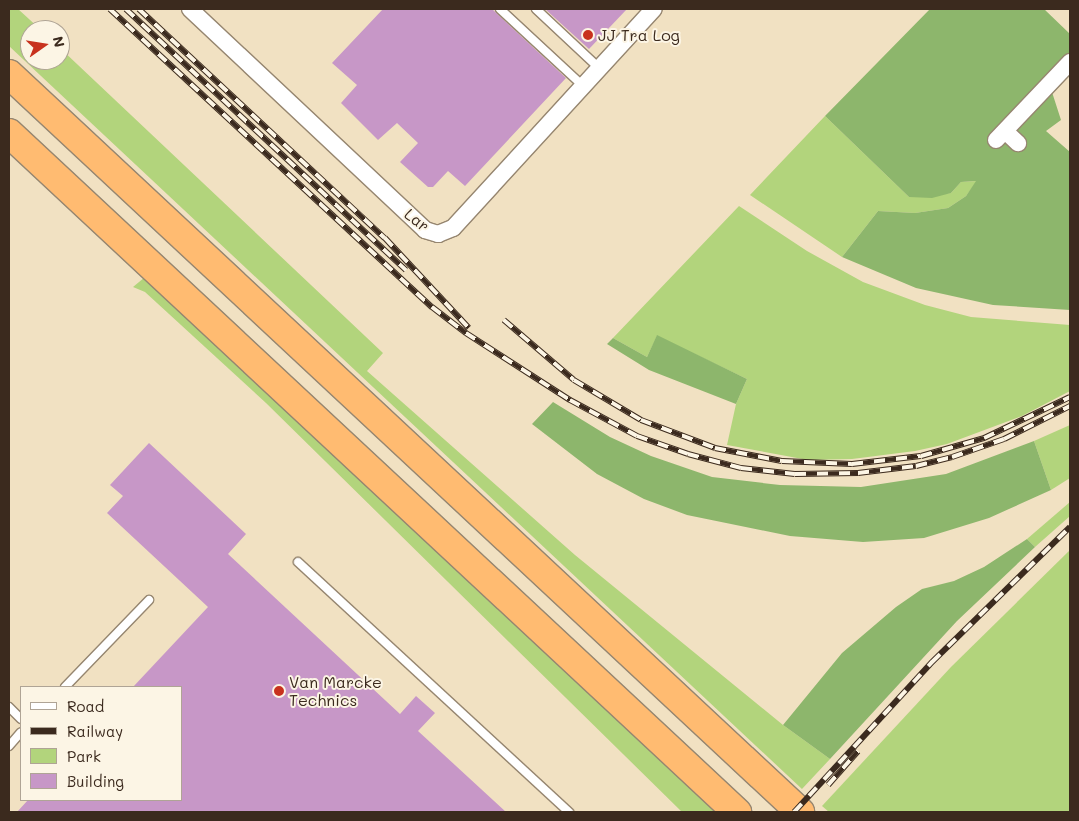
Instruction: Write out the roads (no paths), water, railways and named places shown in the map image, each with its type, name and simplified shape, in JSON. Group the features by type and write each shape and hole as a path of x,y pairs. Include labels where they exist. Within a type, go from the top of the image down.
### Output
{"highway":[{"path":"9,74 800,812"},
{"path":"9,133 737,812"}],"street":[{"name":"Lar","path":"190,9 425,230 438,234 453,228 654,9"},
{"path":"1018,143 1001,136 1070,62"}],"lane":[{"path":"500,9 582,86"},
{"path":"536,9 599,68"},
{"path":"298,562 569,812"},
{"path":"66,686 149,600"},
{"path":"9,707 20,718"},
{"path":"9,746 20,733"}],"railway":[{"path":"110,9 432,307 466,333 570,400 637,436 688,454 741,468 795,474 858,473 916,466 952,457 1004,439 1070,406"},
{"path":"126,9 406,270"},
{"path":"139,9 385,238 469,328"},
{"path":"504,320 574,380 641,420 715,448 782,461 852,464 921,456 984,438 1070,397"},
{"path":"794,812 932,662 1070,527"},
{"path":"828,785 858,751"}],"place":[{"name":"JJ Tra Log","path":"588,35"},
{"name":"Van Marcke Technics","path":"279,691"}]}
